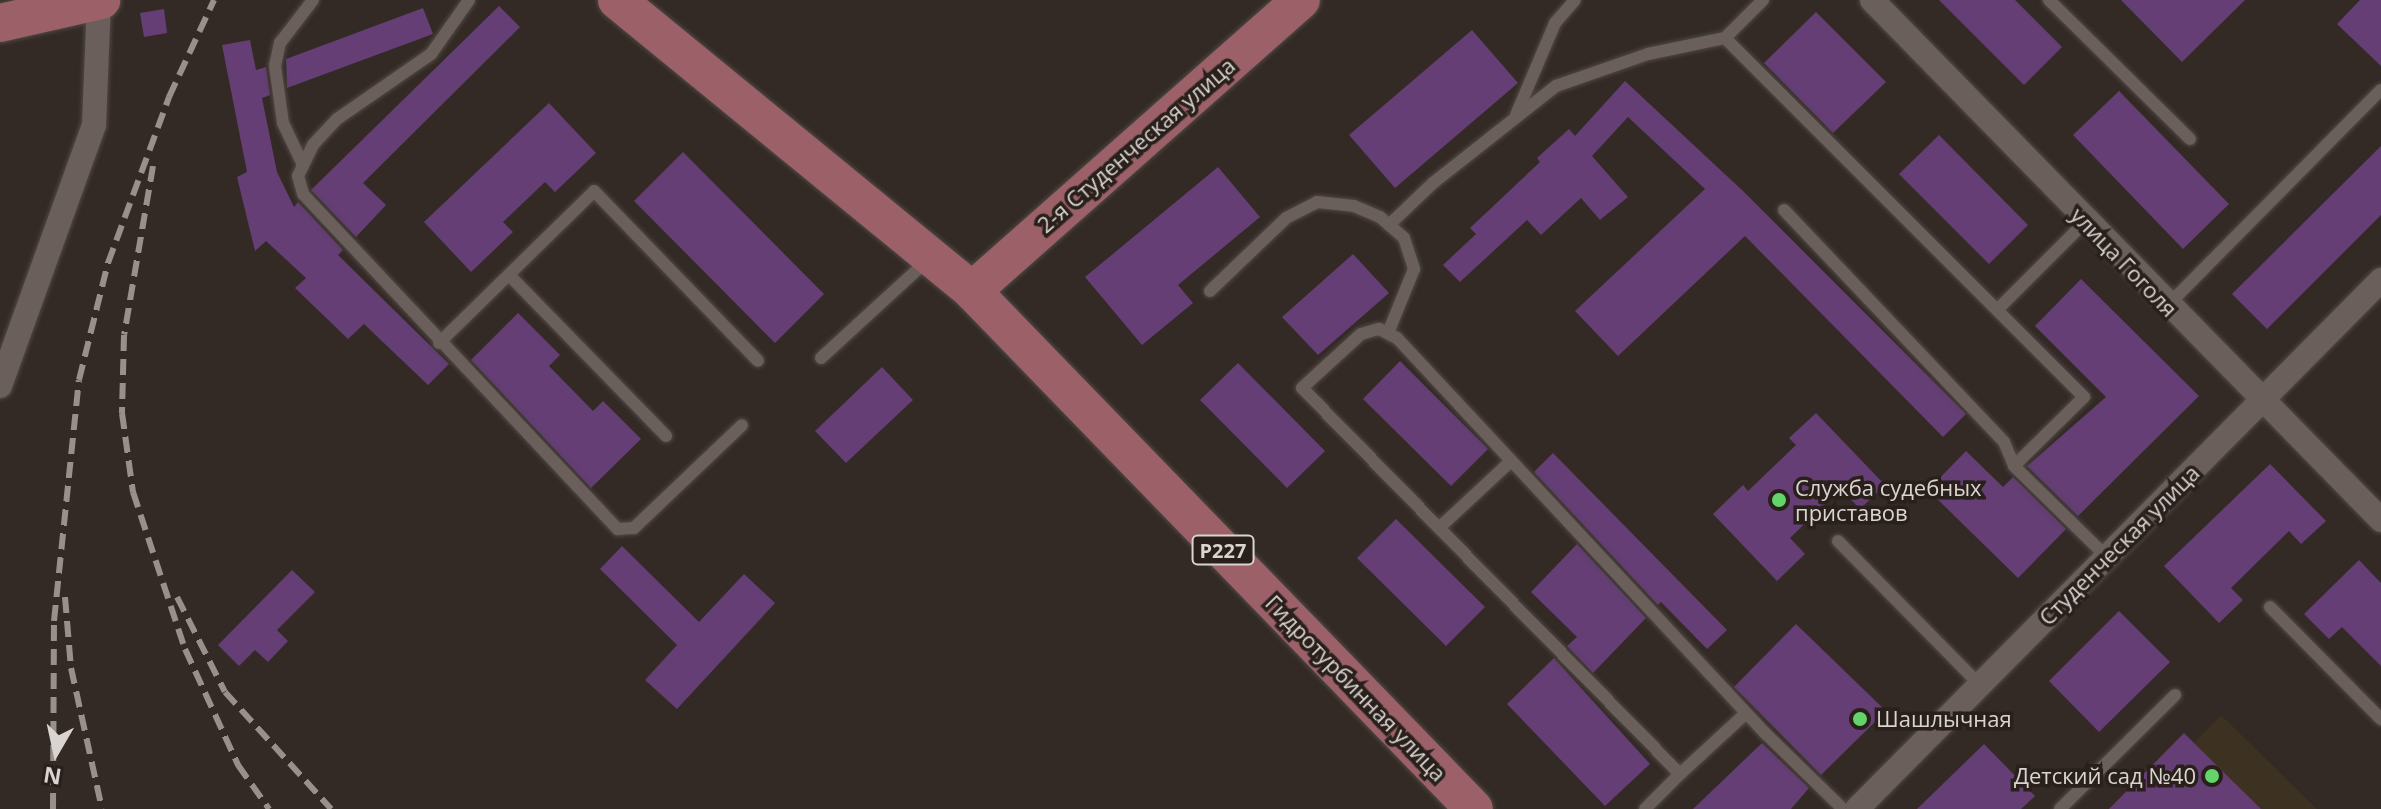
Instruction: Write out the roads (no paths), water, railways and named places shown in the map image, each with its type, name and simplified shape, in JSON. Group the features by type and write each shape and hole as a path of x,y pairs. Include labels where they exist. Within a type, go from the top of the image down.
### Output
{"main road":[{"path":"0,23 100,0"},
{"name":"2-я Студенческая улица","path":"972,291 1301,0"},
{"name":"Р227","path":"622,2 972,291"},
{"name":"Гидротурбинная улица","path":"972,291 1474,809"}],"street":[{"path":"0,386 94,125 100,0"},
{"name":"улица Гоголя","path":"1872,0 2167,306 2381,520"},
{"name":"Студенческая улица","path":"1857,809 2262,401 2377,291"}],"lane":[{"path":"303,165 283,123 275,66 280,43 313,0"},
{"path":"469,0 431,54 337,119 313,145 298,176 303,194 317,214 618,529 634,528 742,425"},
{"path":"1515,118 1555,23 1575,0"},
{"path":"1389,225 1556,86 1648,54 1725,38 1763,0"},
{"path":"2049,0 2190,139"},
{"path":"1725,38 2084,397 2014,466"},
{"path":"2167,306 2381,90"},
{"path":"439,343 594,191 758,361"},
{"path":"1210,291 1286,218 1317,202 1354,206 1389,225 1404,238 1414,269 1388,333"},
{"path":"1784,210 2004,442 2014,466 2107,557"},
{"path":"1998,309 2085,222"},
{"path":"821,358 931,257"},
{"path":"509,275 666,436"},
{"path":"1680,774 1302,388 1361,334 1379,329 1388,333 1746,713 1843,809"},
{"path":"1440,527 1511,461"},
{"path":"1838,541 1980,685"},
{"path":"2270,607 2381,719"},
{"path":"2060,809 2175,695"},
{"path":"1645,809 1746,713"}],"railway":[{"path":"53,809 54,621 79,380 108,263 169,97 214,0"},
{"path":"153,166 124,335 122,413 133,492 185,649 238,765 269,809"},
{"path":"65,597 71,668 102,809"},
{"path":"177,597 225,692 331,809"}],"place":[{"name":"Служба судебных приставов","path":"1779,500"},
{"name":"Шашлычная","path":"1860,719"},
{"name":"Детский сад №40","path":"2212,776"}]}
